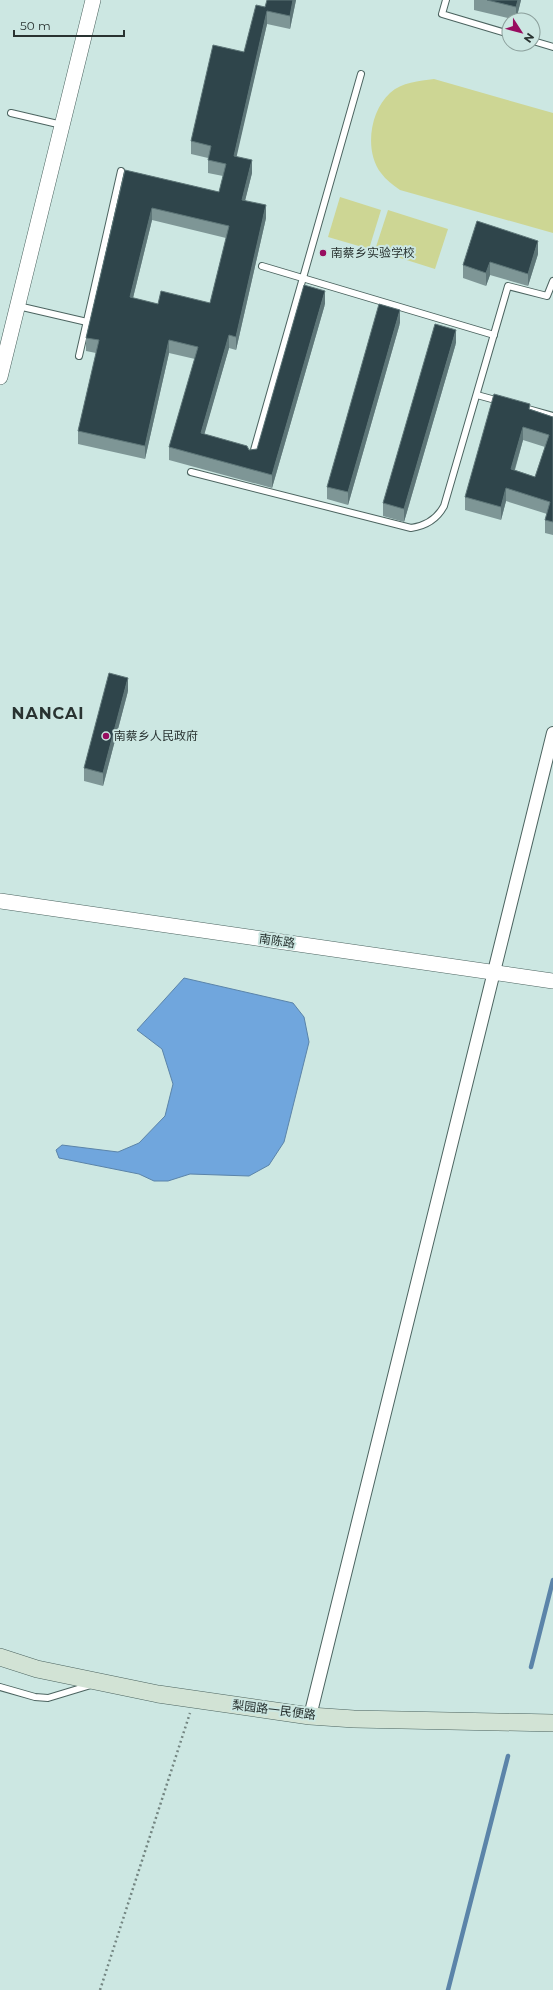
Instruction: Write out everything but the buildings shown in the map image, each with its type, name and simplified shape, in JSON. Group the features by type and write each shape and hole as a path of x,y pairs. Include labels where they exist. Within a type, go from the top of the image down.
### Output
{"main road":[{"name":"梨园路一民便路","path":"0,1657 37,1669 100,1682 195,1700 310,1716 354,1719 553,1723"}],"street":[{"path":"0,377 62,125 90,1"},
{"path":"310,1716 553,733"},
{"name":"南陈路","path":"0,901 553,981"}],"lane":[{"path":"446,0 442,14 501,32"},
{"path":"541,43 553,47"},
{"path":"251,459 361,74"},
{"path":"11,113 62,125"},
{"path":"79,356 121,171"},
{"path":"262,266 494,335"},
{"path":"191,472 244,484 411,528 419,527 434,518 444,506 508,286 547,296 553,281"},
{"path":"18,306 87,322"},
{"path":"477,395 507,403"},
{"path":"522,407 553,416"},
{"path":"0,1687 35,1697 48,1698 100,1682"}],"path":[{"path":"100,1990 195,1700"}],"green space":[{"path":"434,79 553,113 553,233 400,190 387,180 381,173 372,154 371,143 374,120 383,101 390,93 400,86 422,80"},
{"path":"340,197 381,210 369,249 328,237"},
{"path":"388,210 448,229 435,269 375,250"}],"water":[{"path":"184,978 293,1003 304,1017 309,1042 284,1142 269,1165 249,1176 190,1174 168,1181 154,1181 139,1174 59,1158 56,1150 62,1145 118,1152 139,1143 165,1116 173,1084 162,1049 137,1030"}],"waterway":[{"path":"531,1667 553,1580"},
{"path":"448,1990 508,1756"}],"place":[{"name":"南蔡乡实验学校","path":"323,253"},
{"name":"南蔡乡人民政府","path":"106,736"}],"district":[{"name":"NANCAI","path":"48,713"}]}
